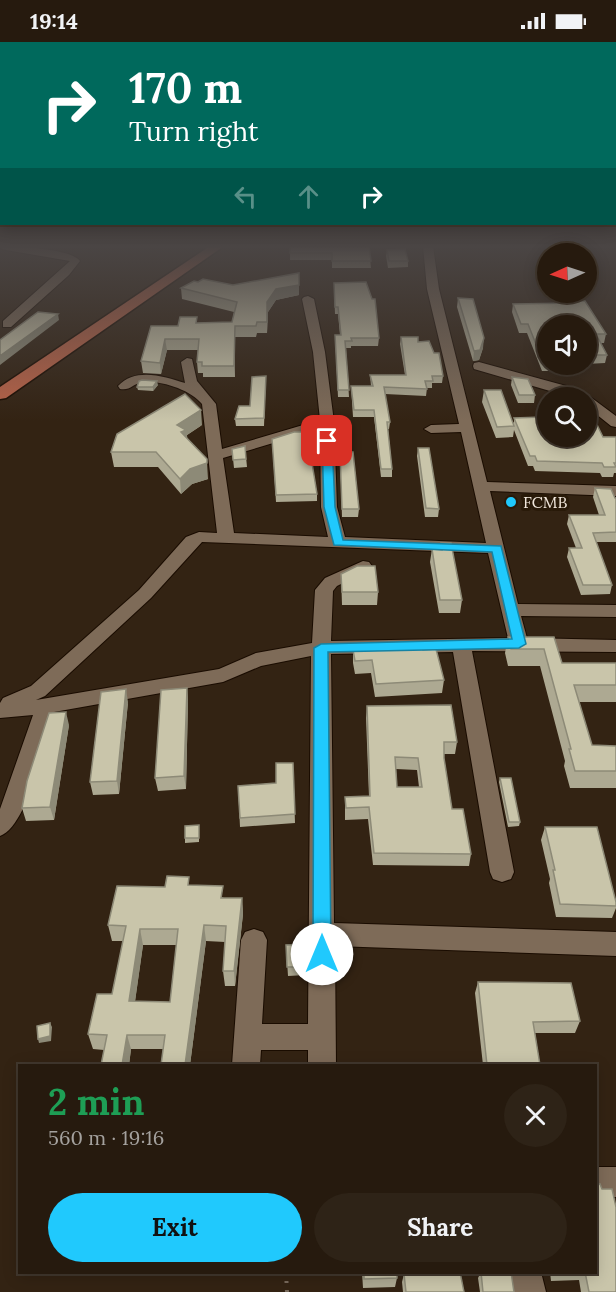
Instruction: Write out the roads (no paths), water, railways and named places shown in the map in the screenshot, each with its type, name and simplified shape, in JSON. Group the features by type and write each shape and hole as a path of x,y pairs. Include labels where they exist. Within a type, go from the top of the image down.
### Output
{"main road":[{"path":"0,394 132,304"}],"street":[{"path":"7,324 29,304"},
{"path":"309,304 319,352 327,422 329,507 338,543"},
{"path":"437,304 519,644"},
{"path":"187,362 191,382 209,404 226,536"},
{"path":"479,366 554,387"},
{"path":"124,386 139,379 155,379 199,393"},
{"path":"597,408 616,423"},
{"path":"217,455 327,422"},
{"path":"431,429 468,428"},
{"path":"482,486 616,491"},
{"path":"0,710 38,691 145,594 195,538 226,536 338,543 497,548"},
{"path":"322,1064 321,648 324,590 331,582 363,566"},
{"path":"511,610 616,611"},
{"path":"0,710 46,706 223,675 256,660 321,648 519,644 616,646"},
{"path":"461,645 502,872"},
{"path":"0,827 13,809 46,706"},
{"path":"322,934 616,944"},
{"path":"246,1064 254,940"},
{"path":"247,1037 322,1037"},
{"path":"597,1182 616,1182"},
{"path":"525,1274 529,1292"}],"place":[{"name":"FCMB","path":"511,502"}]}
